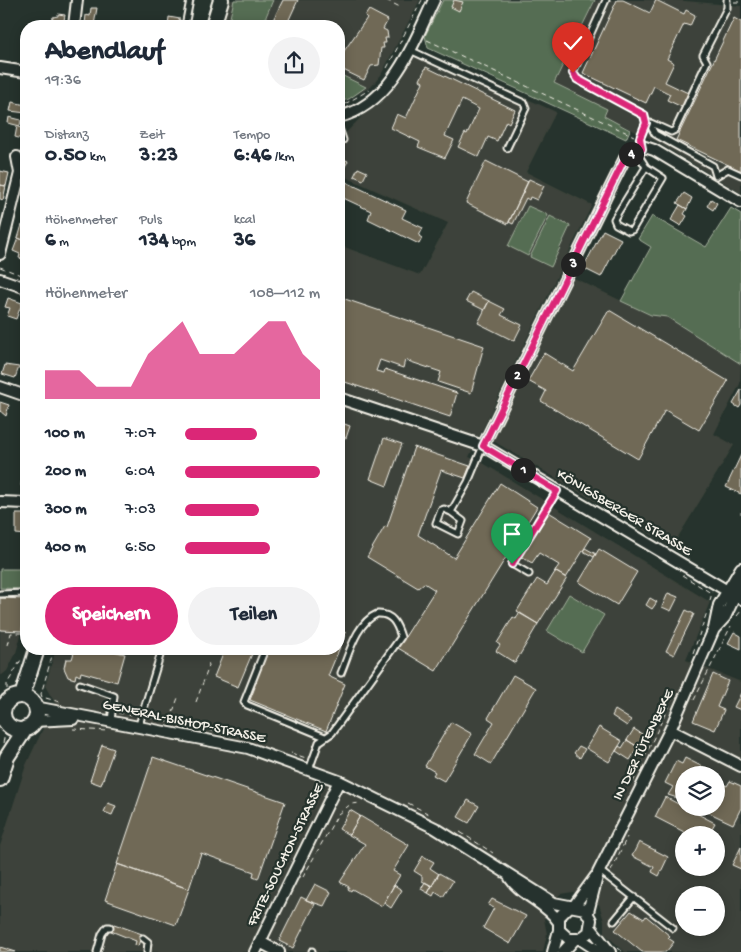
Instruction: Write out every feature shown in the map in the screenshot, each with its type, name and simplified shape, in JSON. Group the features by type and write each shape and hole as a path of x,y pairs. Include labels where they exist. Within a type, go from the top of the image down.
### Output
{"street":[{"path":"75,20 77,0"},
{"path":"215,20 221,0"},
{"path":"345,115 361,108 373,100 396,73 410,50 434,0"},
{"path":"0,68 20,71"},
{"path":"483,446 625,158 639,150 654,150 714,180 741,202"},
{"path":"0,254 20,173 17,157"},
{"path":"0,278 20,286"},
{"path":"0,388 20,394"},
{"name":"KÖNIGSBERGER STRASSE","path":"345,400 483,446 713,589 734,595"},
{"path":"0,502 20,502"},
{"path":"734,595 741,568"},
{"path":"734,595 741,583"},
{"name":"IN DER TÜTENBEKE","path":"588,912 599,872 670,730 714,629 725,617 734,595"},
{"path":"22,696 35,655"},
{"path":"0,779 7,758 30,725 39,702 22,696 13,698 3,705 6,723 7,758"},
{"name":"GENERAL-BISHOP-STRASSE","path":"39,702 46,710 138,725 248,748 339,781 435,828 554,903 571,907"},
{"name":"GENERAL-BISHOP-STRASSE","path":"30,725 92,717"},
{"path":"6,723 30,725"},
{"path":"670,730 741,766"},
{"name":"FRITZ-SOUCHON-STRASSE","path":"255,952 339,781"},
{"name":"IN DER TÜTENBEKE","path":"571,907 599,872"},
{"name":"GENERAL-BISHOP-STRASSE","path":"510,877 515,886 549,911 558,926"},
{"path":"554,952 561,913 571,907 581,907 588,912 591,928 586,936 577,940 563,952"},
{"path":"558,926 565,937 577,940 600,952"},
{"path":"591,928 610,952"},
{"name":"FRITZ-SOUCHON-STRASSE","path":"260,942 279,952"}],"lane":[{"path":"186,20 190,0"},
{"path":"606,0 573,69 574,77 644,115 655,134 713,166 714,180"},
{"path":"649,123 671,132 675,130 707,62 703,55 727,8 727,0"},
{"path":"410,50 524,103 526,108 507,148"},
{"path":"646,167 614,219 616,224 629,231 632,230 663,178 646,167 639,150 640,138 649,123"},
{"path":"714,180 728,169 741,175"},
{"path":"451,512 468,482 483,446"},
{"path":"529,574 512,564 557,491"},
{"path":"444,509 451,512 463,521 464,524 458,534 436,523 441,510 444,509"},
{"path":"0,594 20,593"},
{"path":"308,770 320,742 332,733 401,637 397,624 390,617 377,614 367,620 358,634 341,673"},
{"path":"138,725 160,655"},
{"path":"263,655 244,702 247,705 325,737"},
{"path":"80,684 114,696 111,721"},
{"path":"599,872 673,928"},
{"path":"614,921 634,897"},
{"path":"97,952 102,934 110,926"},
{"path":"143,938 148,942 147,952"}],"path":[{"path":"386,0 402,8"},
{"path":"384,74 422,0"},
{"path":"417,36 636,137"},
{"path":"345,104 373,88"},
{"path":"0,268 20,275"},
{"path":"679,573 713,589 710,606 691,658"},
{"path":"8,645 11,633 20,632"},
{"path":"39,702 52,655"},
{"path":"7,688 7,684 23,656"},
{"path":"196,702 203,687 209,666 208,661"},
{"path":"633,782 676,690"},
{"path":"170,721 179,695"},
{"path":"303,877 338,814 351,804 364,802 367,794"}],"shaded area":[{"path":"226,0 420,0 381,75 371,87 345,101 345,20 220,20"},
{"path":"595,0 674,0 741,6 741,193 655,141 603,116 606,109 554,83"},
{"path":"426,53 556,112 526,172 592,205 469,457 483,463 710,602 686,660 741,682 741,952 625,952 604,933 604,921 599,904 573,892 560,894 544,919 547,934 543,952 0,952 0,846 26,765 55,703 45,686 54,655 345,655 345,247 420,275 448,223 345,177 345,134 363,115 379,104 399,83 415,54"},
{"path":"574,278 651,315 667,317 741,364 740,384 714,434 734,445 672,547 493,441"},
{"path":"0,588 20,589 20,639 16,653 7,671 0,675"}],"green space":[{"path":"234,0 273,0 265,20 229,20"},
{"path":"443,0 595,0 554,83 607,109 604,116 630,130 626,139 428,48 425,36"},
{"path":"345,77 366,87 345,100"},
{"path":"528,206 548,215 528,256 508,246"},
{"path":"731,208 741,214 741,364 667,317 651,315 621,301 651,247 638,239 652,216 706,247"},
{"path":"550,216 570,226 551,267 530,257"},
{"path":"0,569 20,569 20,589 0,588"},
{"path":"569,594 604,615 582,652 547,631"}],"building":[{"path":"283,0 298,0 289,20 273,20"},
{"path":"454,0 463,2 459,11 451,7"},
{"path":"617,0 623,0 650,13 656,0 684,14 686,10 695,15 690,26 684,24 667,59 674,63 665,82 688,93 682,107 667,100 670,94 654,86 646,103 583,73"},
{"path":"91,8 97,8 95,20 85,20 86,15 90,16"},
{"path":"369,10 388,20 383,29 387,31 388,38 385,38 386,43 383,43 384,48 381,48 379,65 371,66 364,80 345,71 345,50 367,18 365,16"},
{"path":"58,14 65,15 64,20 52,20 53,17 58,16"},
{"path":"169,17 180,19 180,20 169,20"},
{"path":"734,18 741,22 741,171 676,140"},
{"path":"426,67 515,110 509,123 506,121 497,141 488,137 479,157 458,147 465,133 467,134 479,109 462,100 445,136 454,140 445,158 418,147 420,142 391,128 397,114 406,118 423,82 420,80"},
{"path":"12,102 20,104 20,112 10,111"},
{"path":"9,117 20,120 20,126 8,123"},
{"path":"17,126 20,127 20,138 15,137"},
{"path":"486,161 528,182 508,224 466,203"},
{"path":"358,168 367,172 363,180 354,176"},
{"path":"0,171 9,173 6,186 0,185"},
{"path":"529,179 544,186 537,200 530,197 529,200 526,198 513,224 509,222"},
{"path":"346,182 406,210 402,218 423,228 419,236 422,238 419,244 368,219 371,211 345,199"},
{"path":"0,185 6,186 3,200 0,199"},
{"path":"684,193 692,198 687,209 677,203"},
{"path":"711,199 717,203 713,210 707,206"},
{"path":"680,205 687,209 684,214 687,216 681,226 671,220"},
{"path":"603,230 621,239 601,277 583,268"},
{"path":"18,238 20,239 20,254 13,251"},
{"path":"471,292 489,301 484,310 466,301"},
{"path":"8,298 20,302 16,319 7,316 10,308 5,307"},
{"path":"345,299 484,346 471,393 438,382 441,372 405,360 403,368 380,360 376,371 384,373 385,369 457,393 450,417 345,382"},
{"path":"489,301 505,309 501,315 522,325 514,341 478,323"},
{"path":"609,310 728,381 699,430 665,410 638,459 541,401 546,391 528,381 544,353 573,371"},
{"path":"5,365 19,367 15,378 2,374"},
{"path":"741,390 741,405 739,408 733,404"},
{"path":"0,402 9,405 6,416 0,411"},
{"path":"345,424 350,426 345,438"},
{"path":"384,438 402,444 387,486 370,479"},
{"path":"414,447 470,466 465,478 441,470 418,535 454,558 500,483 537,507 436,671 398,648 435,590 424,583 418,588 367,557 385,526 387,527"},
{"path":"741,455 741,494 726,487"},
{"path":"547,511 591,538 566,578 555,571 559,565 539,553 532,563 520,556"},
{"path":"16,514 20,514 20,534 16,534"},
{"path":"585,548 596,554 594,557 583,551"},
{"path":"599,549 637,572 617,605 579,582"},
{"path":"554,571 567,578 538,624 517,611 537,579 547,585"},
{"path":"668,593 678,597 671,611 662,607"},
{"path":"0,598 20,599 20,631 0,630"},
{"path":"650,598 657,602 652,609 646,605"},
{"path":"686,610 694,614 674,655 666,651"},
{"path":"519,613 538,624 515,663 496,651 500,645 497,643 513,617 516,619"},
{"path":"734,632 741,636 741,649 728,643"},
{"path":"73,655 125,655 117,682 81,672 80,676 76,674 75,679 68,677 64,668 66,659 72,659"},
{"path":"223,655 251,655 238,687 214,677"},
{"path":"266,655 337,655 328,676 345,684 326,731 250,700 255,687 253,686"},
{"path":"713,674 728,681 717,707 724,710 715,730 693,721"},
{"path":"513,675 536,688 491,764 475,754 494,722 488,718"},
{"path":"741,693 741,710 734,707"},
{"path":"615,710 631,720 627,726 612,716"},
{"path":"451,722 472,734 444,781 433,775 435,772 425,766"},
{"path":"599,727 622,741 609,762 586,748"},
{"path":"634,729 645,736 638,747 627,740"},
{"path":"627,740 638,747 630,760 616,751 619,746 622,748"},
{"path":"102,745 114,749 101,785 90,781"},
{"path":"579,746 585,749 580,758 574,753"},
{"path":"153,757 285,802 258,879 253,877 254,872 201,853 189,889 117,864"},
{"path":"685,758 701,766 675,766 675,797 668,795 673,787 665,783 676,761 682,764"},
{"path":"730,781 741,786 741,808 733,824 716,816 725,816 725,785 727,786"},
{"path":"665,797 675,802 675,816 702,816 715,823 713,826 675,827 655,817"},
{"path":"468,800 479,806 469,823 458,817"},
{"path":"108,803 116,806 112,815 104,812"},
{"path":"350,810 360,816 349,835 339,829"},
{"path":"360,816 409,845 393,871 400,875 382,906 352,889 351,891 348,889 349,887 340,882 365,844 349,835"},
{"path":"639,842 668,857 659,876 652,872 654,867 632,856"},
{"path":"741,847 741,869 732,865"},
{"path":"423,856 434,862 430,868 439,874 432,886 422,881 422,876 414,871"},
{"path":"117,864 189,889 176,925 105,900"},
{"path":"439,873 453,881 443,897 435,892 433,896 428,893"},
{"path":"425,882 432,886 428,893 421,889"},
{"path":"315,884 331,892 324,906 306,900"},
{"path":"394,885 402,890 391,908 384,903"},
{"path":"301,897 315,904 293,948 279,941"},
{"path":"492,899 526,916 510,944 483,928 494,908 488,905"},
{"path":"631,911 644,919 646,916 670,936 668,938 674,942 666,952 642,952 615,930"},
{"path":"114,924 142,934 138,946 135,945 136,941 111,931"},
{"path":"0,947 16,952 0,952"}],"route":[{"path":"512,564 557,491 483,446 625,158 642,149 640,138 646,123 644,115 577,79 573,73"}]}
